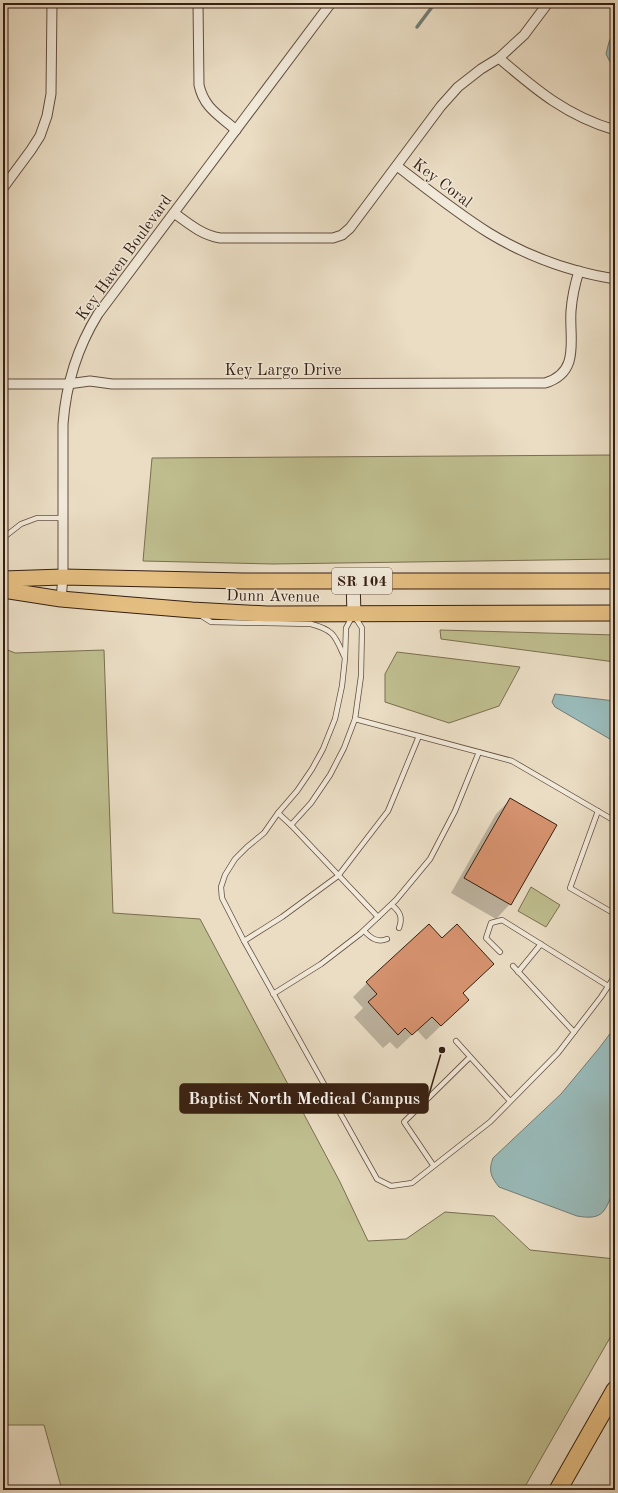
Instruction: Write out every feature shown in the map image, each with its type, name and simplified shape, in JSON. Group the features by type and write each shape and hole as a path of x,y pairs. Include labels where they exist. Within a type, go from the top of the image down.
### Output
{"highway":[{"path":"591,1432 615,1383"},
{"path":"558,1490 615,1390"}],"main road":[{"name":"Dunn Avenue","path":"3,579 63,576 243,581 615,581"},
{"path":"353,581 354,614"},
{"name":"Dunn Avenue","path":"3,590 61,599 192,610 267,614 615,613"}],"street":[{"path":"3,188 40,136 47,116 51,94 52,3"},
{"path":"198,3 199,85 201,95 207,105 236,130"},
{"name":"Key Haven Boulevard","path":"61,599 63,576 63,424 68,384 78,352 88,330 98,314 331,3"},
{"path":"397,166 458,87 481,69 499,58 524,35 548,3"},
{"path":"499,58 545,96 569,112 600,126 615,130"},
{"name":"Key Coral","path":"174,213 202,233 220,238 333,238 342,235 350,228 397,166 468,220 490,234 526,253 579,271 615,279"},
{"name":"Key Largo Drive","path":"3,384 68,384 90,381 112,384 546,383 555,380 562,375 568,366 571,353 571,312 573,291 579,271"}],"lane":[{"path":"3,538 21,524 38,518 63,518"},
{"path":"192,610 212,622 311,624 322,627 337,638 345,658"},
{"path":"354,614 346,628 342,686 335,719 323,749 297,791 278,813 264,833 235,859 225,875 221,887 222,898 244,941 377,1179 391,1186 412,1183 433,1165 490,1122 558,1053 615,976"},
{"path":"291,825 311,803 330,775 344,748 355,719 361,676 362,628 354,614"},
{"path":"355,719 512,761 615,821"},
{"path":"244,941 282,917 338,876 388,811 419,736"},
{"path":"273,994 321,964 364,931 392,905 430,859 455,811 478,752"},
{"path":"598,811 570,888 615,914"},
{"path":"278,813 378,917"},
{"path":"392,905 399,911 401,916 399,928"},
{"path":"500,952 486,938 491,924 502,920 608,986"},
{"path":"364,931 375,940 382,941 387,939"},
{"path":"518,972 541,944"},
{"path":"513,966 574,1032"},
{"path":"456,1041 510,1101"},
{"path":"433,1165 404,1122 470,1057"}],"shaded area":[{"path":"615,455 615,559 273,564 143,561 152,458"},
{"path":"440,630 615,635 615,662 441,639"},
{"path":"3,648 15,653 104,650 113,913 200,919 340,1182 368,1241 406,1239 445,1212 494,1216 530,1250 615,1259 615,1329 523,1490 62,1490 44,1425 3,1425"},
{"path":"397,652 520,667 499,706 449,723 385,702 385,674"},
{"path":"531,887 560,905 546,927 518,911"}],"water":[{"path":"615,28 615,64 610,62 606,54"},
{"path":"555,694 615,701 615,742 555,707 552,702"},
{"path":"615,1027 615,1187 606,1208 599,1215 593,1217 577,1216 499,1187 491,1174 493,1158 561,1094"}],"building":[{"path":"510,798 557,825 511,905 464,878"},
{"path":"429,924 442,938 457,924 494,964 463,993 469,1000 441,1026 432,1017 412,1035 405,1028 398,1035 368,1002 377,994 366,982"}],"waterway":[{"path":"417,27 435,3"}],"place":[{"name":"Baptist North Medical Campus","path":"442,1050"}]}
